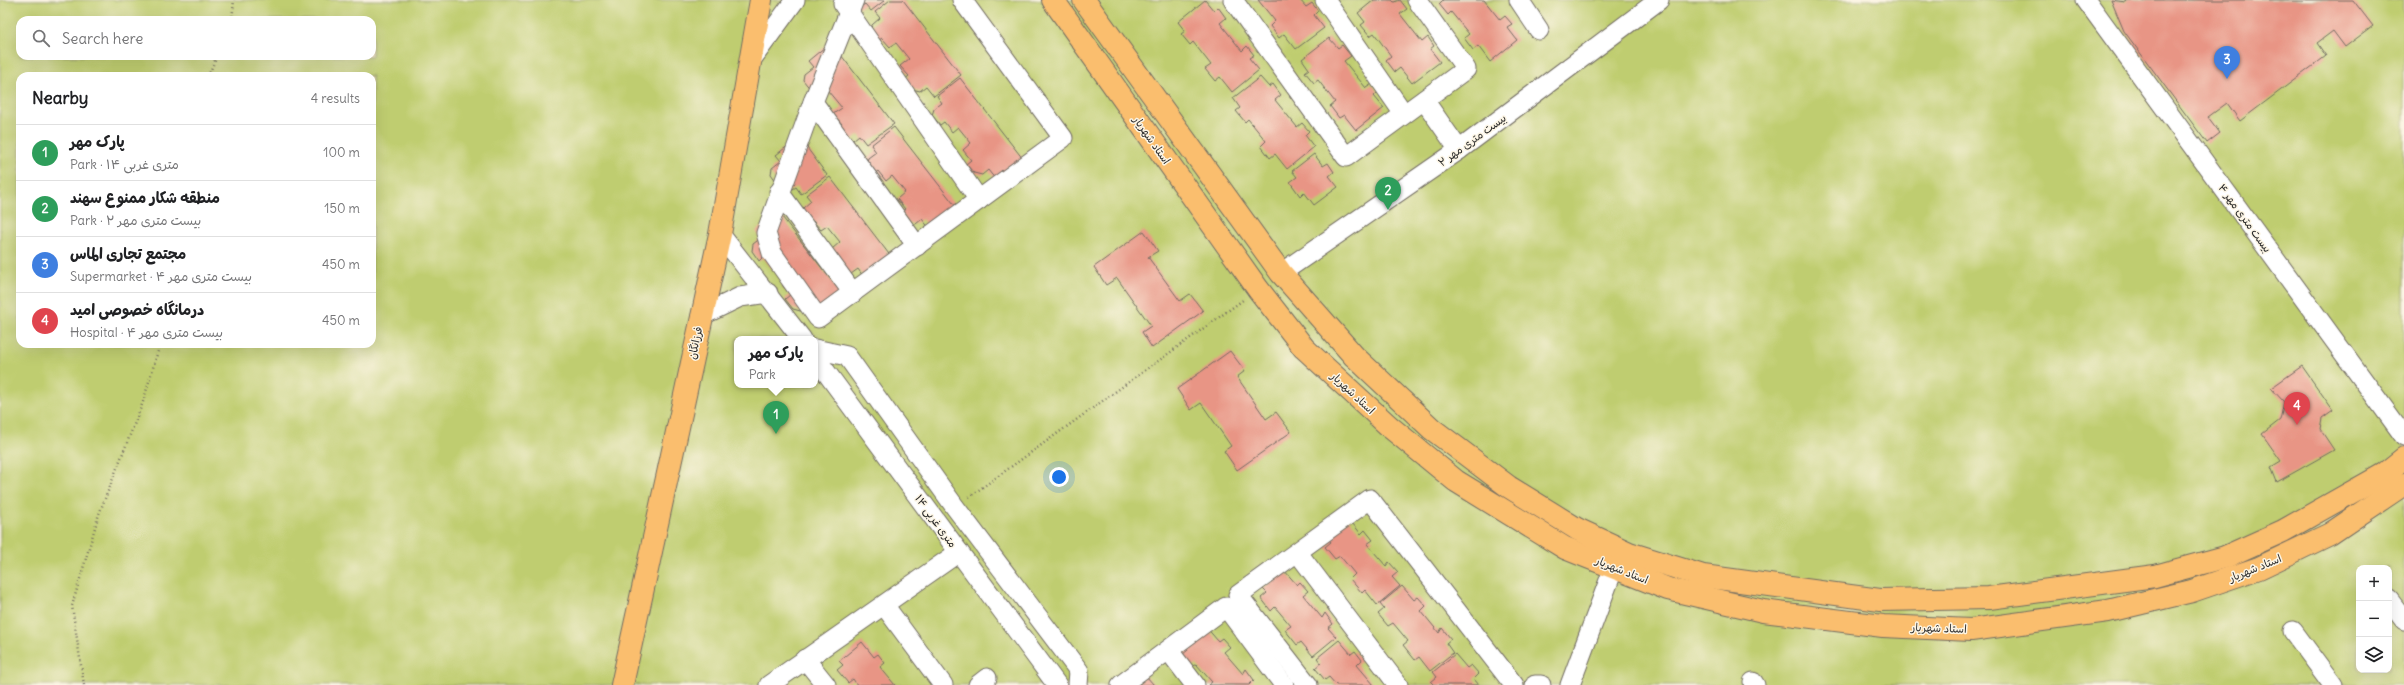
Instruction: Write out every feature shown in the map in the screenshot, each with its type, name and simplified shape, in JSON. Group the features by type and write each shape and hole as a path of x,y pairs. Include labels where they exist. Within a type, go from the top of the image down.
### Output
{"main road":[{"name":"فرزانگان","path":"622,685 720,234 752,59 761,0"},
{"name":"استاد شهریار","path":"1053,0 1258,289 1304,348 1390,427 1456,481 1565,548 1668,589 1763,611 1883,626 1971,630 2108,611 2192,591 2259,568 2330,534 2404,484"},
{"name":"استاد شهریار","path":"1084,0 1281,272 1354,356 1432,429 1509,487 1577,529 1629,553 1702,576 1880,600 1989,598 2155,576 2225,557 2283,531 2384,474 2404,458"},
{"path":"1258,289 1281,272"}],"street":[{"path":"752,59 795,0"},
{"path":"847,4 813,102 779,192 766,233 772,253 818,318 1063,138 962,0"},
{"path":"1233,0 1346,157 1466,69 1417,0"},
{"path":"1325,0 1404,114"},
{"path":"1518,0 1539,30"},
{"name":"بیست متری مهر ۲","path":"1281,272 1459,150 1659,0"},
{"name":"بیست متری مهر ۴","path":"2086,0 2404,436"},
{"path":"847,4 979,200"},
{"path":"1424,100 1459,150"},
{"path":"813,102 917,246"},
{"path":"779,192 853,293"},
{"path":"720,234 768,293 800,336"},
{"path":"701,316 740,297 768,293"},
{"path":"818,350 847,356 955,507 1079,671 1078,685"},
{"name":"۱۴ متری غربی","path":"818,361 1057,685"},
{"path":"1308,685 1238,595 1298,554 1370,499 1514,685"},
{"path":"769,685 959,552"},
{"path":"1298,554 1398,685"},
{"path":"1570,685 1614,567"},
{"path":"2390,601 2404,620"},
{"path":"884,605 943,685"},
{"path":"1121,685 1226,607 1284,685"},
{"path":"2293,631 2333,685"},
{"path":"1169,650 1195,685"},
{"path":"805,659 826,685"},
{"path":"1536,685 1538,683 1541,685"}],"path":[{"path":"232,16 234,0"},
{"path":"210,72 215,60"},
{"path":"955,507 1258,289"},
{"path":"84,685 72,606 99,514 143,402 159,348"}],"green space":[{"path":"0,0 2404,0 2404,685 0,685"}],"building":[{"path":"853,0 885,0 871,11 865,4 859,8"},
{"path":"890,0 903,0 961,75 934,96 926,86 920,91 912,89 904,80 909,76 900,66 909,59 896,43 890,47 882,38 878,41 870,31 872,25 880,18 875,12"},
{"path":"1205,0 1214,11 1218,7 1226,18 1220,23 1242,51 1247,46 1254,55 1249,58 1259,70 1232,92 1220,77 1215,81 1205,69 1211,65 1193,42 1190,45 1181,34 1185,31 1178,22"},
{"path":"1258,0 1300,0 1306,7 1312,3 1318,11 1314,15 1324,28 1296,49 1284,34 1279,38 1270,26 1275,21"},
{"path":"1374,0 1392,0 1394,2 1400,0 1407,9 1400,14 1422,42 1428,37 1434,46 1430,49 1440,62 1412,83 1400,68 1395,72 1386,60 1391,56 1374,33 1370,36 1361,25 1365,22 1358,13"},
{"path":"1443,0 1484,0 1500,20 1505,16 1512,24 1507,27 1517,40 1490,62 1478,46 1473,50 1464,38 1469,34 1451,12 1448,15 1439,4"},
{"path":"2111,0 2126,2 2128,0 2353,0 2373,26 2345,47 2333,31 2317,43 2326,56 2240,121 2227,103 2208,117 2220,133 2207,143 2124,31"},
{"path":"1329,38 1338,48 1342,45 1351,56 1344,61 1366,88 1372,84 1378,92 1374,96 1384,108 1356,130 1344,115 1339,118 1330,106 1335,102 1318,80 1314,83 1305,72 1309,69 1302,59"},
{"path":"831,42 894,124 866,144 859,135 853,140 845,138 837,128 842,124 833,114 842,108 828,91 822,96 811,90 803,80 804,74 813,67 808,61"},
{"path":"1260,77 1269,87 1273,84 1281,95 1275,100 1297,127 1302,123 1309,131 1305,135 1314,147 1287,169 1275,154 1270,158 1261,146 1266,141 1248,119 1245,122 1236,111 1240,108 1233,98"},
{"path":"960,78 1023,159 996,180 988,170 982,175 974,173 966,164 971,160 963,150 971,143 958,127 952,132 944,122 940,125 932,115 934,109 942,103 937,96"},
{"path":"894,127 957,208 930,229 922,219 916,224 908,223 900,213 905,209 897,199 905,192 892,176 886,181 878,171 874,174 866,164 868,158 876,152 871,145"},
{"path":"799,137 827,175 801,194 796,187 790,191 779,185 771,174 772,168 781,161 776,155"},
{"path":"1314,154 1323,166 1328,163 1334,172 1329,176 1338,187 1314,205 1304,192 1300,196 1290,182 1297,177 1292,171"},
{"path":"830,177 892,258 865,279 858,269 851,274 843,272 835,263 840,259 832,249 840,242 827,226 821,230 813,221 810,224 802,214 803,208 811,201 806,195"},
{"path":"779,213 842,294 815,315 793,309 785,299 790,295 782,285 790,278 771,267 763,257 759,261 752,251 753,244 761,238 756,231"},
{"path":"1144,231 1158,251 1148,257 1180,301 1190,294 1203,311 1152,348 1142,332 1151,326 1117,278 1106,285 1094,267"},
{"path":"1230,351 1245,371 1237,377 1266,419 1276,412 1291,432 1237,470 1224,451 1231,446 1201,403 1191,410 1177,389"},
{"path":"2302,366 2333,410 2322,418 2320,429 2334,450 2277,482 2271,467 2281,461 2262,434 2280,420 2284,402 2271,388"},
{"path":"1349,519 1361,534 1365,530 1373,540 1367,544 1386,566 1389,562 1398,572 1392,577 1400,586 1377,605 1365,590 1362,593 1350,579 1355,574 1340,556 1335,559 1325,547 1331,542 1327,537"},
{"path":"1284,570 1297,585 1300,582 1308,591 1303,595 1322,618 1325,613 1333,624 1328,628 1336,637 1313,656 1301,642 1297,645 1285,630 1291,626 1275,607 1271,611 1261,598 1267,593 1263,589"},
{"path":"1402,586 1414,600 1418,597 1426,606 1421,611 1439,633 1442,628 1451,639 1446,643 1453,653 1430,671 1419,657 1415,660 1403,645 1408,641 1393,623 1388,626 1378,614 1384,609 1380,604"},
{"path":"1206,627 1218,641 1222,638 1230,647 1224,652 1243,674 1246,669 1254,680 1249,685 1208,685 1212,682 1196,664 1192,667 1182,655 1188,650 1184,645"},
{"path":"1339,640 1351,654 1355,651 1362,660 1357,665 1374,685 1336,685 1329,677 1325,680 1315,668 1321,663 1317,658"},
{"path":"862,642 874,657 878,654 885,663 880,667 895,685 857,685 853,679 848,683 837,670 843,665 839,661"},
{"path":"1455,654 1467,668 1471,665 1479,674 1474,679 1479,685 1434,685 1431,682 1437,677 1433,672"},
{"path":"1146,676 1154,685 1135,685"}],"place":[{"name":"مجتمع تجاری الماس","path":"2227,79"},
{"name":"منطقه شکار ممنوع سهند","path":"1388,210"},
{"name":"درمانگاه خصوصی امید","path":"2297,425"},
{"name":"پارک مهر","path":"776,434"}]}
